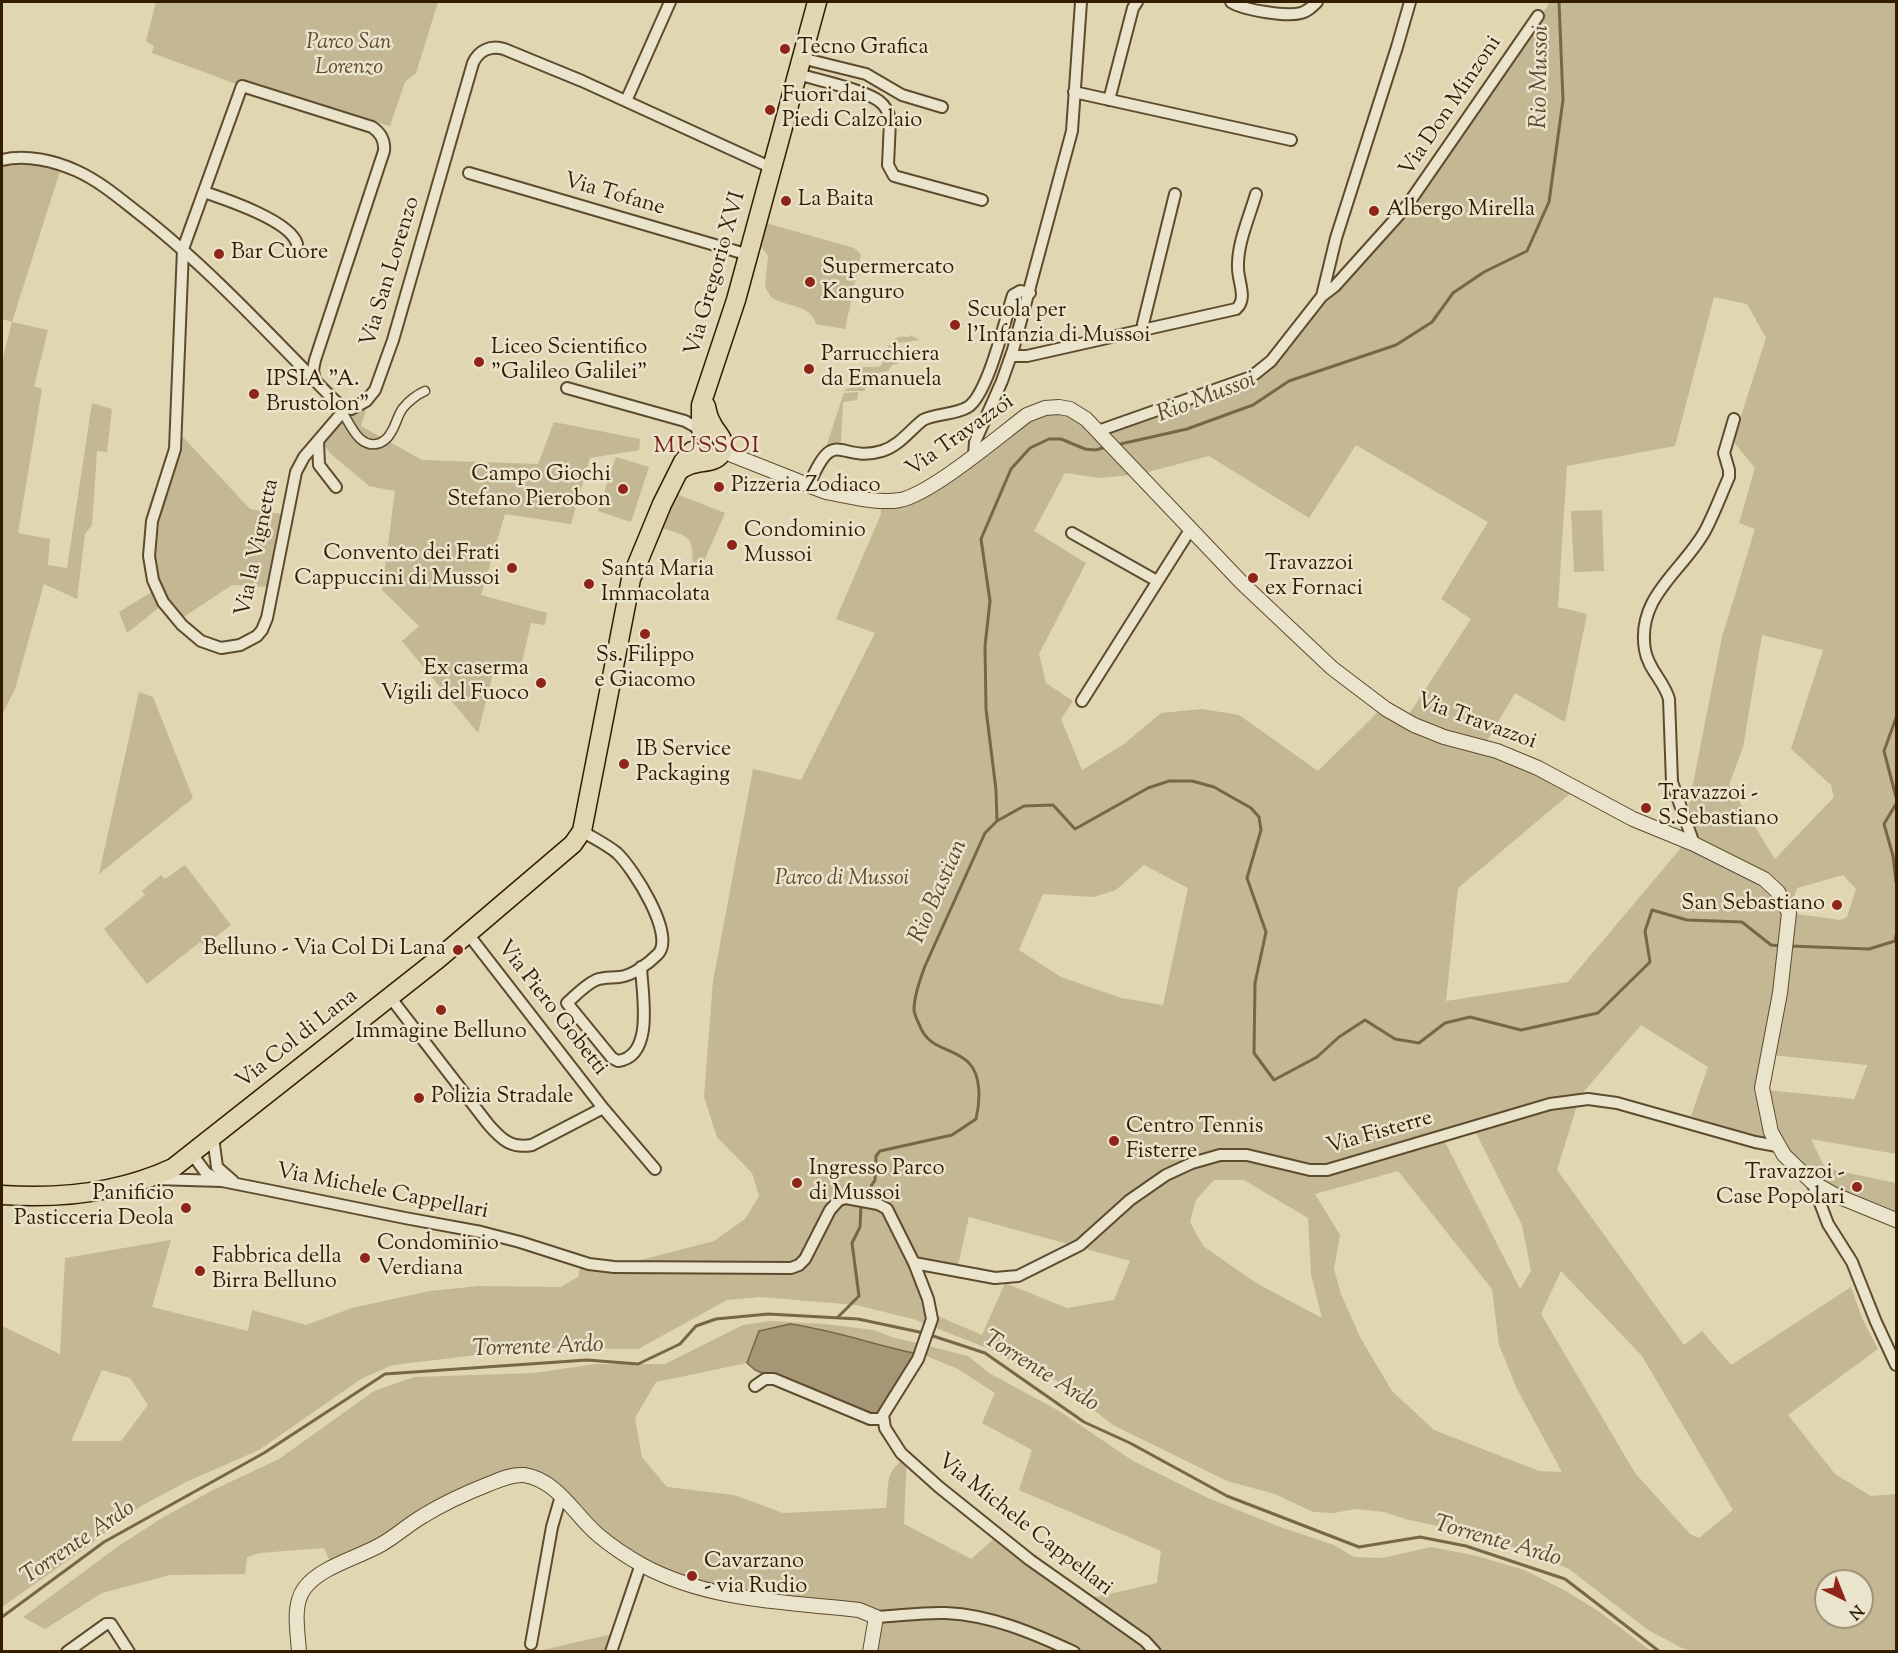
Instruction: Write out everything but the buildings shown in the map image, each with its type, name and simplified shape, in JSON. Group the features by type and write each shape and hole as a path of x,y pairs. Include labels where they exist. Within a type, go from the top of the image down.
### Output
{"main road":[{"name":"Via Gregorio XVI","path":"706,441 704,399 749,255 817,2"},
{"path":"582,831 631,579 649,533 677,473 691,463 706,441"},
{"name":"Via Col di Lana","path":"2,1195 70,1196 148,1179 173,1168 468,934 568,849 582,831"}],"street":[{"path":"626,101 670,2"},
{"path":"974,455 974,444 1011,357 1072,131 1081,2"},
{"path":"1109,100 1133,8 1137,2"},
{"path":"1231,2 1240,7 1294,14 1310,9 1317,2"},
{"name":"Via Don Minzoni","path":"1322,296 1336,238 1410,2"},
{"name":"Via Don Minzoni","path":"1100,434 1251,377 1271,361 1322,296 1339,282 1407,207 1538,16"},
{"name":"Via San Lorenzo","path":"345,410 361,405 375,390 396,329 476,56 480,52 492,47 504,49 626,101 772,168"},
{"path":"800,66 866,74 902,95 942,107"},
{"path":"800,66 883,104 890,121 888,165 894,176 982,200"},
{"name":"Via la Vignetta","path":"315,381 313,369 315,360 384,151 384,142 372,127 242,86 183,249 175,449 152,521 149,556 153,580 163,602 182,625 201,641 221,648 231,647 249,641 262,630 267,618 296,472 304,457 345,410"},
{"path":"1074,92 1291,140"},
{"path":"2,160 35,159 64,165 112,192 183,249 345,410 362,440 371,445 386,440 406,405 425,391"},
{"name":"Via Tofane","path":"469,174 749,255"},
{"path":"204,192 238,202 293,235 297,244"},
{"path":"1144,330 1143,324 1174,194"},
{"path":"1011,357 1027,356 1236,309 1243,297 1238,260 1256,194"},
{"path":"809,485 819,462 827,453 838,449 870,453 883,451 894,445 929,416 961,410 974,402 984,386 1013,295 1020,291 1030,293"},
{"path":"567,388 706,441"},
{"name":"Via Travazzoi","path":"706,441 826,492 874,500 899,500 915,495 934,484 1027,415 1045,408 1059,407 1070,409 1086,419 1242,583 1332,668 1386,709 1414,725 1443,737 1497,751 1538,768 1633,819 1694,844 1774,886 1786,903 1789,913 1780,993 1762,1088 1767,1120 1777,1146"},
{"path":"1694,844 1672,782 1669,699 1647,659 1644,632 1651,602 1705,531 1729,477 1724,453 1734,419"},
{"path":"318,441 319,465 336,487"},
{"path":"1082,701 1190,530"},
{"path":"1072,533 1157,581"},
{"path":"582,831 621,857 647,896 663,936 662,949 641,967 625,976 598,979 567,1002 612,1058 618,1061 625,1060 636,1052 643,1033 641,967"},
{"name":"Via Piero Gobetti","path":"468,934 603,1108 655,1169"},
{"name":"Via Piero Gobetti","path":"390,997 488,1124 511,1144 521,1148 532,1145 603,1108"},
{"name":"Via Fisterre","path":"914,1263 995,1278 1018,1276 1080,1245 1141,1191 1192,1162 1220,1155 1247,1155 1310,1170 1326,1170 1533,1109 1571,1101 1588,1099 1617,1103 1755,1142 1777,1146"},
{"path":"213,1137 217,1167 223,1178"},
{"path":"1777,1146 1812,1182 1835,1195 1896,1220"},
{"name":"Via Michele Cappellari","path":"194,1152 223,1178"},
{"name":"Via Michele Cappellari","path":"148,1179 223,1178 242,1185 481,1232 589,1264 614,1267 791,1268 799,1265 805,1259 833,1206 839,1200 846,1198 882,1205 889,1212 914,1263 928,1299 932,1319 921,1352 885,1412 883,1419 885,1428 901,1452 939,1487 1029,1560 1145,1641 1155,1652"},
{"path":"1812,1182 1828,1224 1852,1262 1896,1365"},
{"path":"755,1386 765,1379 774,1380 870,1419 883,1419"},
{"path":"299,1652 298,1601 303,1590 318,1575 382,1544 446,1502 505,1478 524,1475 561,1496 596,1533 615,1548 641,1564 674,1579 710,1591 859,1610 876,1617 937,1613 1000,1621 1074,1652"},
{"path":"531,1644 552,1527 561,1496"},
{"path":"611,1652 641,1564"},
{"path":"870,1652 876,1617"},
{"path":"67,1652 106,1624 111,1624 129,1652"}],"green space":[{"name":"Parco San Lorenzo","path":"156,2 438,2 416,73 405,82 390,126 242,86 152,53 154,46 146,41"},
{"name":"Parco di Mussoi","path":"1543,2 1896,2 1896,1154 1811,1139 1825,1168 1896,1183 1896,1213 1818,1182 1804,1170 1787,1147 1691,1116 1708,1067 1641,1025 1580,1096 1557,1170 1684,1345 1702,1331 1731,1365 1851,1287 1862,1318 1878,1349 1788,1415 1835,1474 1871,1496 1896,1494 1896,1651 1696,1652 1682,1648 1648,1630 1569,1569 1523,1549 1492,1543 1458,1530 1409,1520 1384,1512 1355,1509 1334,1513 1313,1512 1275,1494 1227,1481 1113,1425 1050,1376 1019,1366 992,1350 913,1319 856,1305 760,1297 727,1300 638,1349 536,1348 393,1365 361,1379 259,1450 186,1482 141,1506 2,1607 2,1326 60,1354 65,1258 171,1240 152,1307 248,1331 252,1310 306,1325 352,1308 430,1291 479,1286 561,1287 578,1277 582,1258 629,1263 714,1241 745,1219 759,1196 752,1173 717,1137 704,1097 713,981 753,769 801,780 875,633 836,619 881,514 881,503 900,503 1038,413 1069,410 1102,433 1255,380 1318,294 1334,292 1427,185 1549,4","holes":["1714,297 1747,304 1766,338 1733,441 1755,468 1739,523 1755,529 1722,637 1680,849 1568,982 1446,1001 1458,888 1572,792 1552,781 1481,751 1515,693 1565,722 1587,614 1558,607 1567,466 1675,446","1356,445 1488,522 1441,599 1471,619 1402,725 1378,712 1318,771 1239,715 1202,709 1161,713 1124,744 1082,770 1061,719 1073,701 1046,683 1039,654 1086,563 1034,531 1065,473 1100,478 1140,474 1209,456 1309,518","1762,635 1823,650 1791,749 1831,785 1834,797 1775,859 1729,785 1743,747","1144,865 1188,888 1163,1005 1121,998 1061,977 1019,950 1043,894 1094,897 1116,890","1843,875 1856,889 1847,917 1840,920 1789,913 1797,888","1772,1055 1867,1065 1854,1099 1766,1090","1476,1133 1522,1225 1531,1271 1520,1289 1445,1142","1398,1171 1492,1289 1499,1345 1517,1389 1562,1472 1539,1471 1434,1430 1392,1391 1361,1339 1341,1294 1334,1269 1340,1235 1315,1194","1214,1180 1244,1180 1308,1218 1311,1274 1322,1318 1256,1283 1203,1246 1190,1222 1196,1200","969,1217 1130,1261 1114,1300 1067,1308 1005,1283 982,1335 926,1311 907,1261 957,1269","1561,1271 1642,1356 1733,1510 1699,1538 1690,1534 1635,1473 1541,1314","102,1370 130,1378 148,1405 121,1441 71,1441"]},
{"path":"6,162 61,168 12,322 2,319 2,167"},
{"name":"Supermercato Kanguro","path":"755,220 854,248 861,255 845,329 816,324 809,312 771,297 765,287 768,256 751,233"},
{"path":"12,322 48,330 34,386 42,389 18,533 50,539 48,565 67,568 92,403 112,409 107,452 97,451 92,525 85,534 77,599 44,584 15,689 3,713 2,361"},
{"path":"910,335 920,340 898,343 898,364 892,365 888,371 859,376 847,367 882,365 887,349 893,340"},
{"path":"888,374 891,387 874,388 871,386 870,378"},
{"path":"854,377 867,378 865,391 844,391 853,385"},
{"path":"858,392 857,400 843,402 841,442 826,447 844,393"},
{"path":"368,403 361,426 422,460 538,464 554,422 640,439 639,450 590,458 571,524 505,514 481,595 547,613 545,625 531,623 521,666 496,662 478,733 402,641 419,626 382,590 395,491 369,486 331,454 319,438 341,408"},
{"path":"182,436 250,509 282,514 269,587 232,585 179,620 165,603 127,633 119,612 158,588 151,540"},
{"path":"707,436 713,439 716,445 713,451 707,454 701,451 698,445 701,439"},
{"name":"Campo Giochi Stefano Pierobon","path":"616,457 649,467 631,522 598,511"},
{"path":"674,493 725,513 700,570 693,566 692,547 687,538 659,527"},
{"path":"1602,510 1604,571 1574,572 1571,511"},
{"path":"139,692 153,697 193,798 99,874"},
{"path":"185,865 231,925 204,946 200,942 147,984 104,929 145,895 142,891 161,875 165,879"},
{"path":"771,1321 874,1330 892,1337 968,1356 989,1373 1061,1412 1133,1461 1208,1498 1280,1527 1334,1545 1354,1557 1382,1558 1431,1547 1477,1556 1524,1570 1566,1591 1601,1613 1651,1651 868,1651 878,1611 724,1591 680,1579 613,1544 540,1478 516,1478 437,1509 332,1566 324,1548 260,1553 247,1557 245,1574 170,1575 102,1593 45,1629 23,1617 117,1547 162,1518 213,1490 279,1459 374,1391 414,1377 534,1373 596,1364 665,1364 743,1325","holes":["790,1324 819,1328 890,1349 924,1355 958,1369 995,1393 982,1423 1032,1450 1019,1490 1161,1551 1157,1583 1096,1597 1041,1571 996,1537 971,1559 904,1524 907,1456 899,1462 891,1474 886,1508 783,1513 734,1495 667,1487 642,1457 635,1418 656,1382 747,1363 759,1331"]},
{"path":"616,1633 610,1651 539,1651"}],"shaded area":[{"path":"790,1324 824,1330 924,1355 880,1422 755,1370 747,1363 759,1331"}],"waterway":[{"name":"Rio Mussoi","path":"1116,445 1187,429 1253,405 1289,381 1396,345 1432,322 1453,293 1484,272 1527,251 1549,202 1563,100 1559,2"},
{"name":"Rio Mussoi","path":"997,821 996,790 986,709 985,646 990,601 981,539 1011,469 1030,448 1049,439 1061,439 1085,449 1095,450 1107,447"},
{"name":"Rio Bastian","path":"1896,718 1884,751 1896,797"},
{"name":"Rio Bastian","path":"863,1199 875,1180 876,1156 880,1151 952,1135 976,1119 979,1089 973,1067 961,1057 928,1039 915,1014 915,1000 925,966 985,833 997,821 1024,806 1053,805 1075,829 1148,788 1169,781 1192,781 1214,787 1251,808 1259,817 1261,830 1247,878 1266,932 1255,983 1254,1053 1274,1080 1317,1057 1339,1037 1365,1020 1395,1039 1419,1043 1445,1023 1470,1017 1521,1030 1598,1013 1650,962 1645,931 1652,910 1687,920 1742,922 1771,945 1781,946"},
{"name":"Rio Bastian","path":"1896,804 1884,824 1893,856 1896,882"},
{"name":"Rio Bastian","path":"1790,946 1869,949 1895,941 1896,935"},
{"name":"Rio Bastian","path":"837,1318 859,1296 852,1243 860,1227 861,1205"},
{"name":"Torrente Ardo","path":"2,1617 104,1542 264,1453 385,1374 587,1360 638,1364 680,1344 696,1326 716,1319 768,1314 858,1319 924,1333"},
{"name":"Torrente Ardo","path":"930,1335 985,1353 1084,1422 1130,1443 1227,1496 1359,1547 1420,1537 1466,1546 1565,1579 1660,1652"}],"place":[{"name":"Tecno Grafica","path":"785,49"},
{"name":"Fuori dai Piedi Calzolaio","path":"770,110"},
{"name":"La Baita","path":"786,201"},
{"name":"Albergo Mirella","path":"1374,211"},
{"name":"Bar Cuore","path":"219,254"},
{"name":"Supermercato Kanguro","path":"810,282"},
{"name":"Scuola per l'Infanzia di Mussoi","path":"955,325"},
{"name":"Liceo Scientifico \"Galileo Galilei\"","path":"479,362"},
{"name":"Parrucchiera da Emanuela","path":"809,369"},
{"name":"IPSIA \"A. Brustolon\"","path":"254,394"},
{"name":"Pizzeria Zodiaco","path":"719,487"},
{"name":"Campo Giochi Stefano Pierobon","path":"623,489"},
{"name":"Condominio Mussoi","path":"732,545"},
{"name":"Convento dei Frati Cappuccini di Mussoi","path":"512,568"},
{"name":"Travazzoi ex Fornaci","path":"1253,578"},
{"name":"Santa Maria Immacolata","path":"589,584"},
{"name":"Ss. Filippo e Giacomo","path":"645,634"},
{"name":"Ex caserma Vigili del Fuoco","path":"541,683"},
{"name":"IB Service Packaging","path":"624,764"},
{"name":"Travazzoi - S.Sebastiano","path":"1646,808"},
{"name":"San Sebastiano","path":"1837,905"},
{"name":"Belluno - Via Col Di Lana","path":"458,950"},
{"name":"Immagine Belluno","path":"441,1010"},
{"name":"Polizia Stradale","path":"419,1098"},
{"name":"Centro Tennis Fisterre","path":"1114,1141"},
{"name":"Ingresso Parco di Mussoi","path":"797,1183"},
{"name":"Travazzoi - Case Popolari","path":"1857,1187"},
{"name":"Panificio Pasticceria Deola","path":"186,1208"},
{"name":"Condominio Verdiana","path":"365,1258"},
{"name":"Fabbrica della Birra Belluno","path":"200,1271"},
{"name":"Cavarzano - via Rudio","path":"692,1576"}],"district":[{"name":"MUSSOI","path":"707,448"}]}
